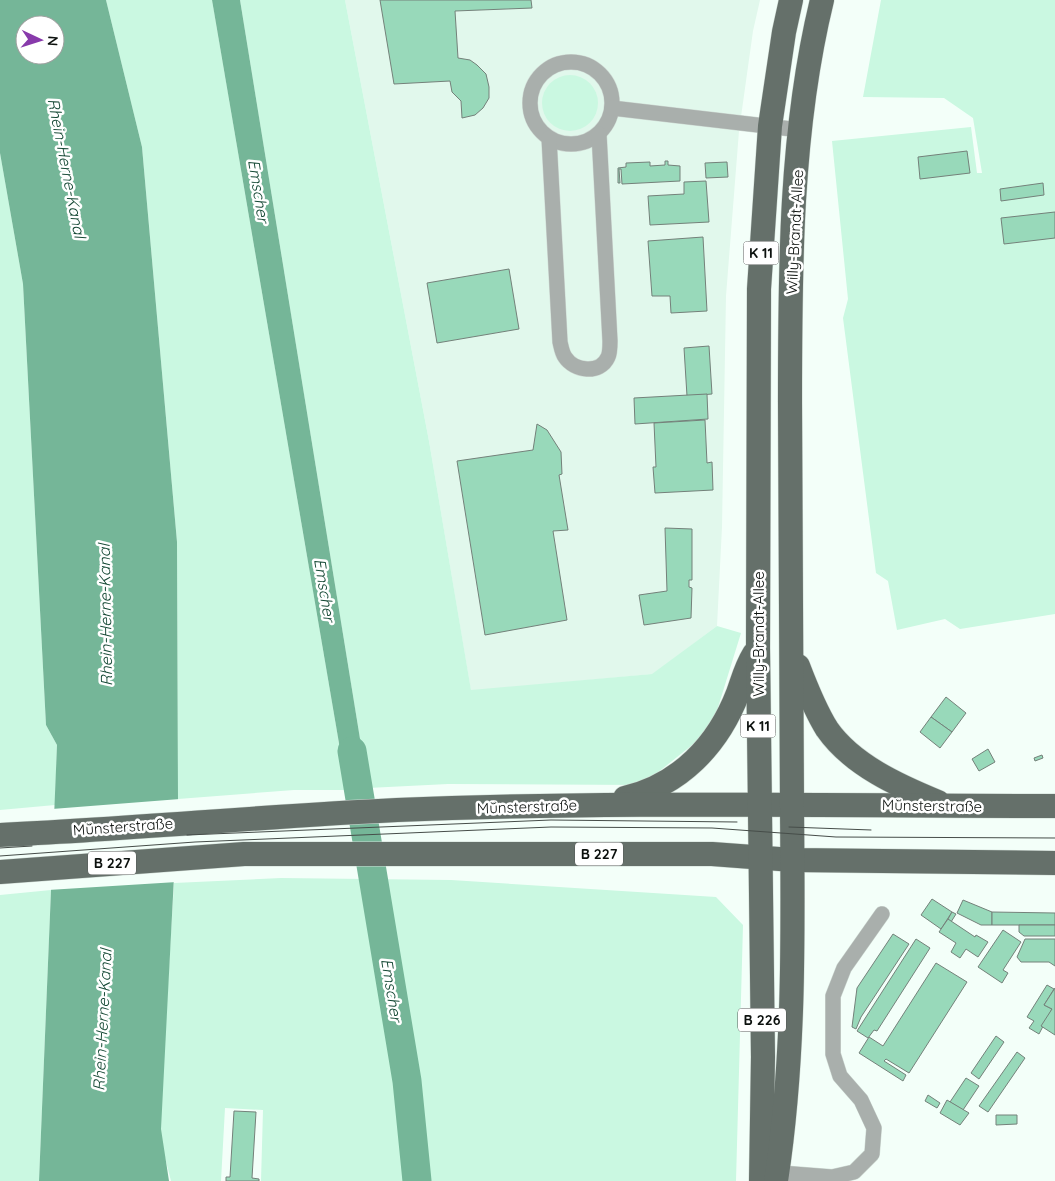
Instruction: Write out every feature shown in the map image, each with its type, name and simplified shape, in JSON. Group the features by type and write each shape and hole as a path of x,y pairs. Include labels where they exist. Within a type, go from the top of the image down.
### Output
{"main road":[{"name":"Willy-Brandt-Allee","path":"769,1177 759,805 759,289 770,126 784,32 791,0"},
{"name":"Willy-Brandt-Allee","path":"769,1177 790,1068 793,653 790,330 800,130 813,38 822,0"},
{"path":"594,805 643,794 674,778 702,755 718,735 738,693 746,669 758,648"},
{"path":"793,653 807,689 827,729 851,755 906,788 949,806"},
{"name":"Münsterstraße","path":"3,835 215,820 398,810 594,805 1055,806"},
{"name":"B 227","path":"3,871 217,855 712,854 761,858"},
{"path":"761,858 1055,863"}],"street":[{"path":"574,63 587,66 598,73 607,84 612,96 612,108 607,124 599,134 580,142 568,144 550,138 536,126 530,103 532,90 548,70 560,64 574,63"},
{"path":"612,108 800,130"},
{"path":"550,138 560,342 565,357 574,366 586,370 600,366 608,358 610,341 599,134"},
{"path":"769,1177 832,1177 854,1172 872,1154 874,1128 861,1100 840,1076 833,1054 833,996 844,968 882,914"}],"shaded area":[{"path":"106,0 212,0 347,790 294,790 178,799 177,542 142,147"},
{"path":"240,0 345,0 429,441 471,690 652,674 717,626 741,633 711,730 642,785 448,784 368,788"},
{"path":"345,0 760,0 753,31 739,131 726,296 722,527 717,626 653,674 471,691 429,441"},
{"path":"881,0 1055,0 1055,614 960,629 945,619 897,630 888,581 876,573 843,318 848,299 832,141 971,127 977,173 982,173 973,118 944,98 863,97"},
{"path":"564,75 576,75 590,83 598,97 596,114 590,123 576,131 564,131 554,126 547,119 542,109 542,97 547,87 554,80"},
{"path":"0,153 23,284 46,725 57,745 55,805 0,810"},
{"path":"281,878 451,880 716,897 743,925 736,1181 261,1181 263,1110 225,1108 221,1181 171,1181 159,1134 174,883"},
{"path":"51,890 39,1181 0,1181 0,895"}],"water":[{"name":"Rhein-Herne-Kanal","path":"0,0 106,0 142,147 177,542 178,799 161,1129 169,1181 39,1181 57,745 46,725 23,284 0,153"},
{"path":"212,0 240,0 368,788 347,790"}],"pier":[{"path":"180,799 177,882 48,890 52,809"}],"building":[{"path":"380,0 531,0 532,8 455,11 458,58 470,60 477,65 486,74 489,87 489,98 483,108 475,115 462,118 461,101 452,92 450,81 394,84"},
{"path":"967,151 970,173 920,179 918,157"},
{"path":"665,161 668,161 668,165 680,166 680,181 622,184 621,169 619,169 620,183 618,183 618,168 626,167 626,163 650,162 650,166 665,165"},
{"path":"727,162 728,177 706,178 705,163"},
{"path":"706,181 709,222 650,225 648,196 684,194 684,182"},
{"path":"1043,183 1044,195 1001,201 1000,189"},
{"path":"1055,212 1055,238 1004,244 1001,218"},
{"path":"703,237 707,311 671,313 670,296 652,296 648,241"},
{"path":"509,269 519,329 437,343 427,283"},
{"path":"709,346 712,394 687,396 684,348"},
{"path":"707,394 708,419 635,424 634,398"},
{"path":"705,420 707,463 712,462 713,490 655,493 653,467 656,467 654,423"},
{"path":"537,424 547,430 561,452 562,474 559,475 568,530 553,531 567,620 485,635 457,461 533,450"},
{"path":"665,528 692,529 692,580 689,580 689,587 692,588 691,618 644,625 639,595 667,591"},
{"path":"946,697 966,713 952,732 931,717"},
{"path":"931,717 952,732 940,748 920,732"},
{"path":"988,749 995,762 979,771 972,759"},
{"path":"1042,755 1043,758 1035,761 1034,758"},
{"path":"932,899 952,912 941,929 921,915"},
{"path":"963,900 992,912 992,925 981,925 957,913"},
{"path":"952,912 956,914 951,922 948,919"},
{"path":"992,912 1055,913 1055,925 992,925"},
{"path":"948,919 975,937 976,935 988,942 978,957 966,949 960,958 951,952 956,943 939,932"},
{"path":"1019,925 1055,925 1055,936 1024,936 1019,932"},
{"path":"1003,930 1021,942 1003,970 1008,973 1002,983 978,967"},
{"path":"893,934 909,944 861,1017 856,1029 852,1027 857,988"},
{"path":"916,939 930,948 877,1031 874,1030 868,1038 857,1031"},
{"path":"1025,939 1055,939 1055,966 1049,962 1021,962 1017,957"},
{"path":"936,963 967,982 909,1073 886,1059 884,1061 906,1075 903,1081 859,1053 869,1037 883,1046"},
{"path":"1047,985 1054,989 1044,1005 1052,1009 1039,1034 1029,1028 1034,1021 1027,1017"},
{"path":"1055,988 1055,1035 1041,1026 1052,1009 1044,1005"},
{"path":"996,1036 1004,1042 979,1079 971,1073"},
{"path":"1017,1052 1025,1058 988,1112 979,1106"},
{"path":"966,1078 979,1086 963,1110 950,1102"},
{"path":"928,1095 940,1103 937,1108 925,1101"},
{"path":"947,1100 969,1113 960,1125 940,1113"},
{"path":"234,1111 256,1112 252,1178 259,1179 259,1181 226,1181 226,1177 230,1177"},
{"path":"996,1115 1017,1115 1017,1124 996,1125"}],"waterway":[{"name":"Emscher","path":"352,751 407,1081 417,1181"}],"tram line":[{"path":"187,835 551,820 737,822"},
{"path":"0,856 195,842 551,827 712,828 836,837 1055,838"},
{"path":"789,827 871,830"},
{"path":"0,848 32,846"}]}
